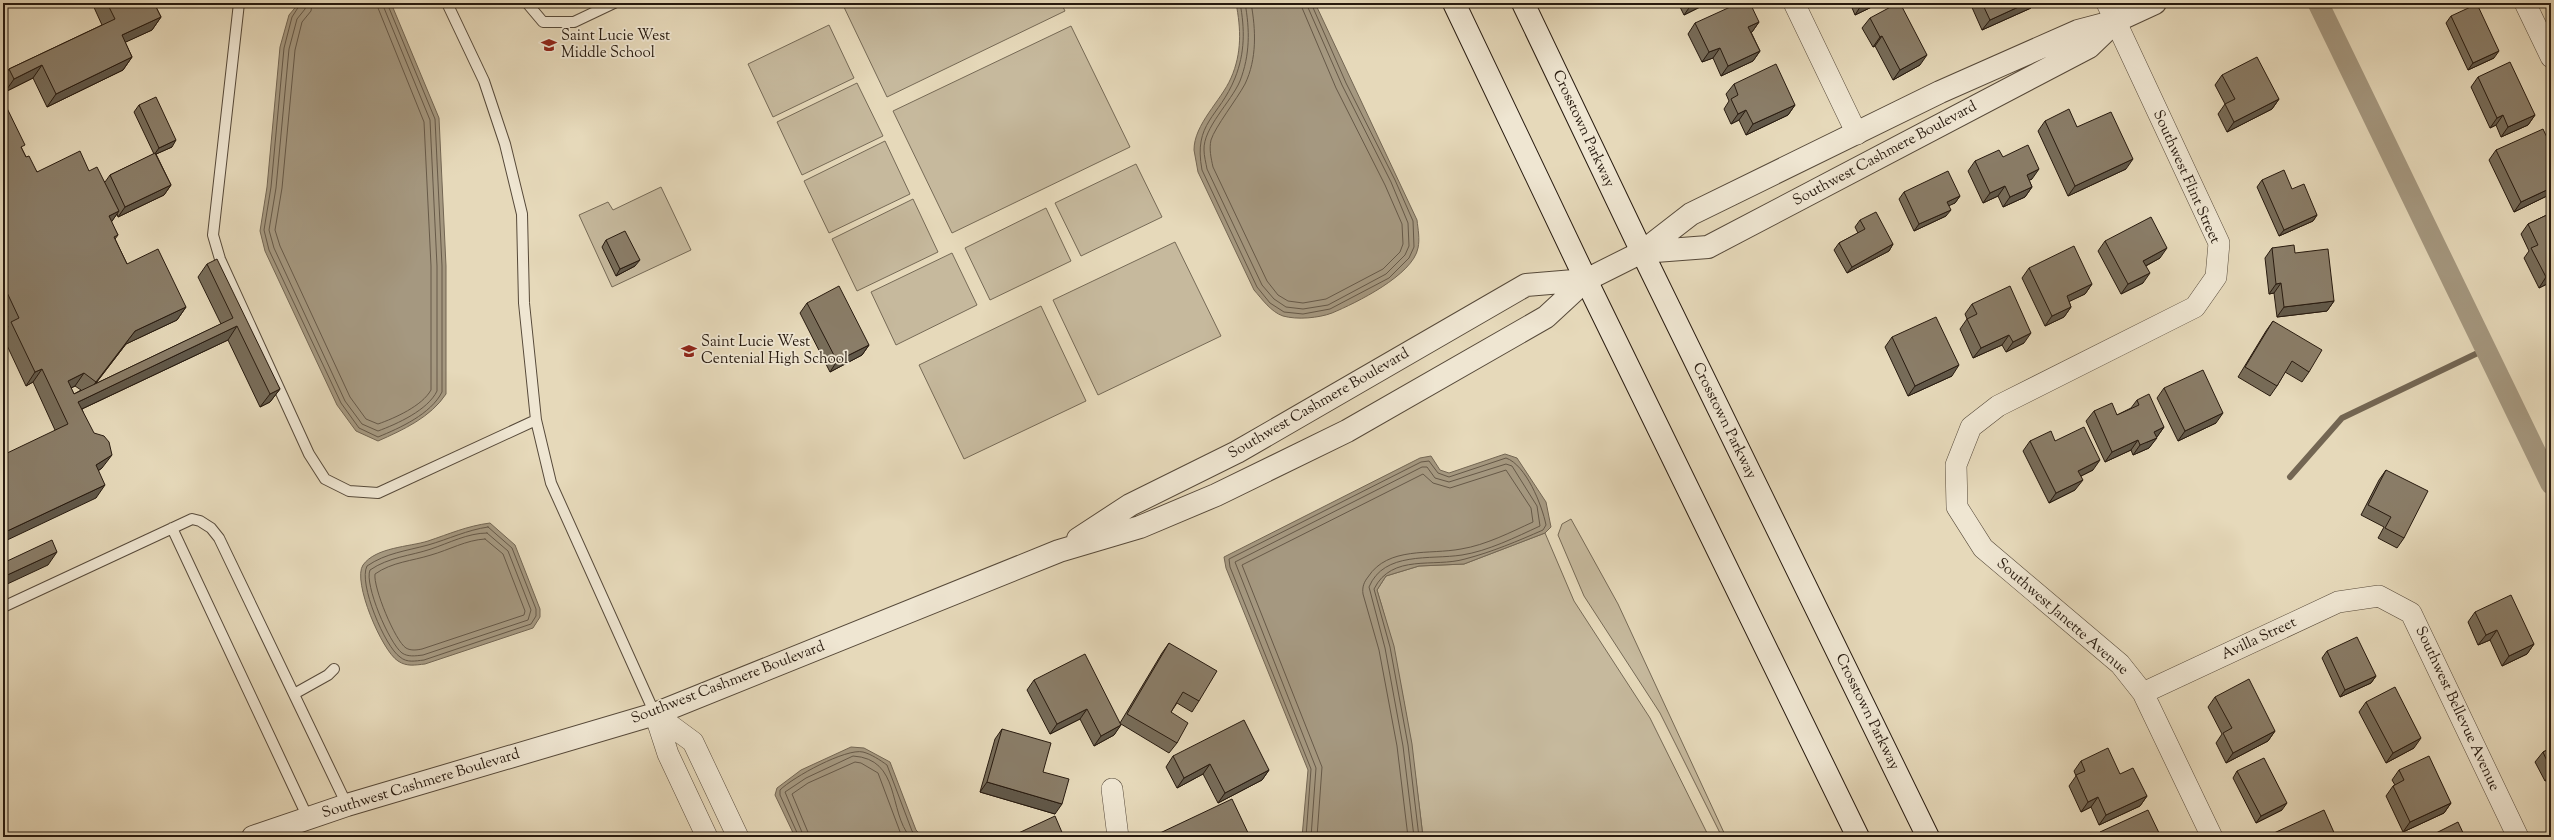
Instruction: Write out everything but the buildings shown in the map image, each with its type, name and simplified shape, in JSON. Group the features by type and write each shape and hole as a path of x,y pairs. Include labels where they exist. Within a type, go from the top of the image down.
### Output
{"street":[{"path":"1454,3 1586,280 1858,837"},
{"name":"Crosstown Parkway","path":"1523,3 1642,252 1928,837"},
{"path":"1794,3 1857,134"},
{"name":"Southwest Cashmere Boulevard","path":"253,837 347,805 655,714 1059,551 1140,528 1216,495 1347,431 1546,317 1586,280 1642,252 1691,214 1940,92 2078,31 2111,12 2155,3"},
{"path":"2525,3 2551,57"},
{"name":"Southwest Cashmere Boulevard","path":"1642,252 1708,246 2089,47 2111,12"},
{"name":"Southwest Flint Street","path":"1998,406 2195,307 2216,277 2219,243 2111,12"},
{"name":"Southwest Cashmere Boulevard","path":"1059,551 1130,505 1237,452 1526,285 1586,280"},
{"name":"Southwest Janette Avenue","path":"1998,406 1971,427 1956,465 1957,507 1983,548 2120,664 2143,693 2212,837"},
{"name":"Avilla Street","path":"2143,693 2338,602 2379,596"},
{"name":"Southwest Bellevue Avenue","path":"2379,596 2412,613 2518,837"},
{"path":"655,714 668,754 707,837"},
{"path":"655,714 693,742 738,837"},
{"path":"1112,789 1118,837"}],"lane":[{"path":"239,3 213,235 220,259 309,454 324,479 349,491 378,493 536,420"},
{"path":"447,3 486,88 505,144 522,214 524,303 536,420 551,483 655,714"},
{"path":"527,3 543,22 574,22 614,3"},
{"path":"3,607 192,519 206,525 219,538 347,805"},
{"path":"172,528 308,818"},
{"path":"294,694 328,675 334,669"}],"shaded area":[{"path":"842,3 1061,3 1065,11 887,97"},
{"path":"829,25 854,78 773,117 748,64"},
{"path":"1071,26 1130,147 952,233 893,111"},
{"path":"857,83 883,136 802,175 777,122"},
{"path":"885,141 910,194 829,233 804,181"},
{"path":"1136,164 1162,217 1081,256 1055,203"},
{"path":"661,187 691,250 612,287 579,215 608,202 613,210"},
{"path":"913,199 938,252 857,291 832,239"},
{"path":"1046,208 1071,261 990,300 965,248"},
{"path":"1175,242 1221,336 1098,395 1053,300"},
{"path":"952,253 977,305 896,345 871,292"},
{"path":"1041,306 1086,401 964,459 919,365"},
{"path":"1571,519 1618,604 1726,837 1722,837 1660,713 1584,596 1558,535 1562,524"},
{"path":"1545,533 1574,601 1650,718 1709,837 1423,837 1406,712 1386,620 1377,590 1386,576 1419,566 1464,564"}],"water":[{"path":"299,3 391,3 439,118 446,266 446,394 433,410 416,422 378,441 356,431 337,405 265,251 260,231 267,187 280,47 289,15"},
{"path":"1236,3 1315,3 1417,220 1419,245 1414,258 1406,268 1382,287 1327,315 1308,318 1283,316 1275,312 1254,290 1198,172 1194,150 1198,131 1227,87 1235,69 1240,41"},
{"path":"1505,454 1517,458 1546,502 1551,527 1545,533 1464,564 1419,566 1386,576 1377,590 1394,646 1412,744 1423,837 1302,837 1308,770 1226,568 1224,557 1420,458 1431,456 1440,470 1449,473"},
{"path":"490,523 515,545 540,609 540,617 533,628 425,664 408,665 401,663 391,655 370,615 362,585 361,573 363,565 376,554 393,548 428,541 466,528"},
{"path":"851,747 864,748 890,762 916,830 923,837 795,837 775,795 777,788 801,770"}],"waterway":[{"path":"2318,3 2551,484"},
{"path":"2290,477 2342,418 2486,349"}],"place":[{"name":"Saint Lucie West Middle School","path":"549,45"},
{"name":"Saint Lucie West Centenial High School","path":"689,351"}]}
